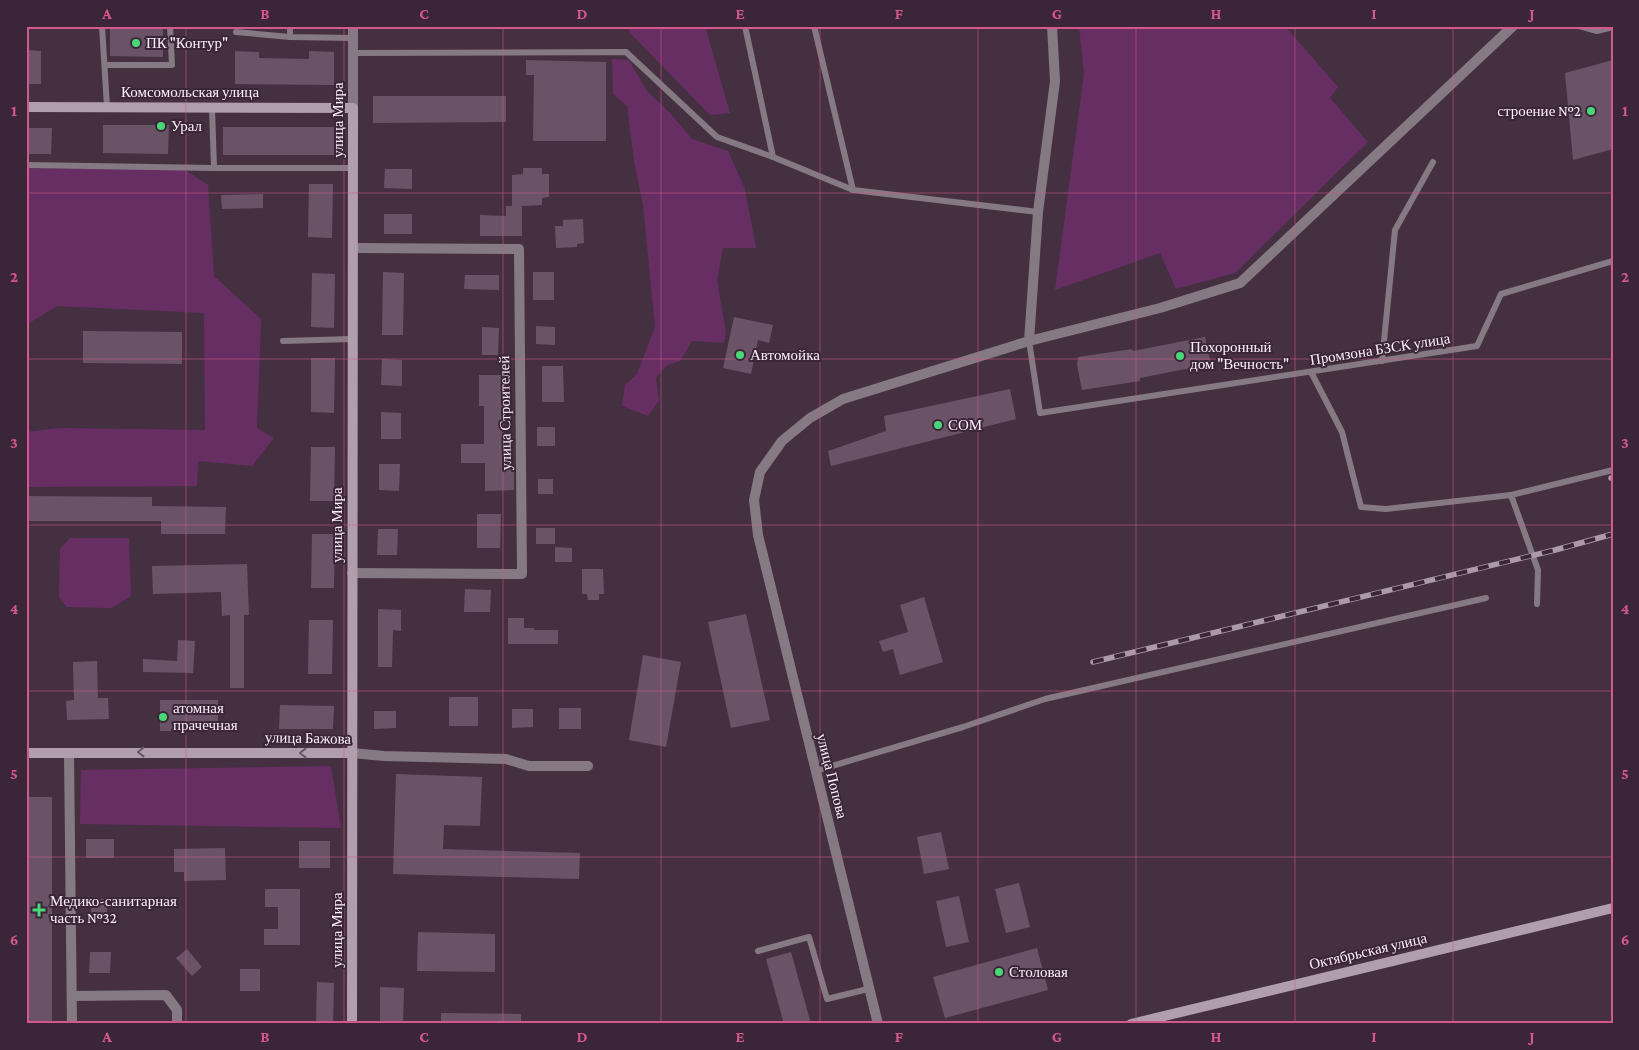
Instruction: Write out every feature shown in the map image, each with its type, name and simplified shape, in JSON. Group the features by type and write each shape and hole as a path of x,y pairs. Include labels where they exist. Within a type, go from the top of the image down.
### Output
{"street":[{"name":"улица Мира","path":"352,1024 353,26"},
{"path":"1029,341 1038,212 1054,81 1052,26"},
{"name":"улица Попова","path":"878,1024 758,535 754,500 760,472 782,441 810,418 843,399 1029,341 1160,308 1240,283 1514,26"},
{"name":"Комсомольская улица","path":"26,107 353,108"},
{"name":"улица Строителей","path":"352,248 519,249 522,574 352,573"},
{"name":"улица Бажова","path":"26,753 352,753 384,756 506,759 529,766 588,766"},
{"path":"69,753 72,1024"},
{"name":"Октябрьская улица","path":"1131,1024 1146,1022 1613,908"},
{"path":"72,996 166,995 177,1010 177,1024"}],"lane":[{"path":"102,26 107,107"},
{"path":"105,65 172,65 170,26"},
{"path":"290,26 290,37"},
{"path":"745,26 773,157"},
{"path":"814,26 852,190"},
{"path":"1579,26 1597,31 1613,27"},
{"path":"236,32 290,37 353,38"},
{"path":"353,53 626,52 718,137 773,157 852,190 1038,212"},
{"path":"212,108 214,168"},
{"path":"1382,361 1395,230 1433,162"},
{"path":"26,165 353,168"},
{"name":"Промзона БЗСК улица","path":"1029,341 1040,413 1477,346 1502,294 1613,260"},
{"path":"283,341 352,340"},
{"path":"1311,372 1342,432 1361,507 1386,509 1511,495 1613,470"},
{"path":"1511,495 1538,570 1537,604"},
{"path":"815,771 963,727 1046,699 1486,598"},
{"path":"758,951 808,937 827,999 868,989"}],"shaded area":[{"path":"628,26 705,26 730,113 710,115 629,32"},
{"path":"1079,26 1285,26 1338,87 1330,98 1368,142 1235,273 1176,289 1160,253 1055,290 1084,74"},
{"path":"612,59 629,60 647,91 670,113 692,139 728,151 745,189 756,248 723,248 717,280 726,333 724,343 692,341 680,361 666,366 656,378 659,401 648,416 622,406 625,385 637,374 655,327 643,205 634,161 627,106 613,94"},
{"path":"26,168 185,170 208,185 214,276 261,319 257,428 274,438 252,466 198,461 197,486 26,487 26,432 60,428 205,430 204,313 57,306 26,325"},
{"path":"70,538 129,538 131,596 112,608 67,607 59,598 60,549"},
{"path":"331,766 341,828 80,824 81,770"}],"building":[{"path":"110,28 163,29 163,57 110,56"},
{"path":"26,50 41,51 41,84 26,84"},
{"path":"235,51 259,52 259,58 309,59 309,51 334,52 334,85 235,84"},
{"path":"526,60 606,62 606,141 533,141 534,75 526,75"},
{"name":"строение №2","path":"1613,60 1613,149 1573,160 1565,73"},
{"path":"373,96 506,96 506,122 373,123"},
{"path":"103,125 169,125 168,154 103,153"},
{"path":"223,127 334,127 334,155 223,155"},
{"path":"26,128 52,128 51,154 26,154"},
{"path":"523,168 542,168 542,174 549,174 549,197 542,198 542,205 522,206 522,236 480,236 480,215 506,216 506,206 512,206 512,175 523,174"},
{"path":"385,169 412,169 412,189 384,188"},
{"path":"309,184 333,184 332,238 308,237"},
{"path":"263,194 263,208 222,209 221,195"},
{"path":"384,214 412,214 412,234 384,234"},
{"path":"583,219 584,243 577,244 577,247 556,248 555,226 563,226 563,220"},
{"path":"383,272 404,273 403,335 382,335"},
{"path":"533,272 554,272 554,300 533,300"},
{"path":"312,273 335,274 334,328 311,327"},
{"path":"465,275 499,275 499,290 464,289"},
{"name":"Автомойка","path":"734,317 773,325 769,343 758,340 751,374 723,368"},
{"path":"536,326 555,327 555,345 536,344"},
{"path":"482,327 499,328 498,355 482,355"},
{"path":"83,331 182,332 182,364 83,363"},
{"path":"1205,337 1211,364 1140,378 1140,381 1082,390 1077,365 1078,357 1132,349 1133,351"},
{"path":"311,358 335,358 334,413 311,412"},
{"path":"382,359 402,360 402,386 381,385"},
{"path":"542,366 563,366 564,402 542,402"},
{"path":"479,375 511,375 510,407 502,407 502,442 512,442 511,470 514,470 514,490 485,491 485,463 461,463 461,444 484,444 484,406 479,406"},
{"name":"СОМ","path":"1010,389 1016,419 831,466 828,451 886,431 884,416"},
{"path":"381,412 401,413 401,439 381,439"},
{"path":"537,427 555,427 555,446 537,446"},
{"path":"311,447 335,447 334,501 310,501"},
{"path":"379,464 400,464 399,491 379,490"},
{"path":"538,479 553,479 553,494 538,494"},
{"path":"26,496 152,497 152,506 226,507 225,534 161,534 161,521 26,521"},
{"path":"477,514 501,514 500,548 477,548"},
{"path":"536,528 555,528 555,544 536,544"},
{"path":"378,529 398,529 397,555 377,555"},
{"path":"312,534 335,534 334,588 311,588"},
{"path":"555,547 572,548 572,562 555,562"},
{"path":"247,564 249,615 244,615 244,688 230,688 230,615 222,616 221,592 153,594 152,566"},
{"path":"582,569 603,569 604,594 599,594 599,600 588,600 587,594 582,594"},
{"path":"465,589 491,590 490,612 464,612"},
{"path":"924,597 943,662 900,675 893,649 883,652 879,641 908,632 900,605"},
{"path":"378,609 401,610 401,631 393,630 392,667 378,667"},
{"path":"746,614 770,720 731,728 708,622"},
{"path":"508,618 524,618 524,628 558,630 558,644 508,644"},
{"path":"309,620 333,620 332,674 308,674"},
{"path":"178,640 195,641 193,673 143,672 143,659 177,661"},
{"path":"643,655 681,662 666,747 629,740"},
{"path":"97,661 98,698 108,698 109,719 67,720 66,701 74,700 73,662"},
{"path":"449,697 478,697 478,726 449,726"},
{"path":"160,700 218,700 218,731 160,731"},
{"path":"280,705 334,706 333,729 279,729"},
{"path":"559,708 581,708 581,729 559,729"},
{"path":"512,709 533,709 533,727 512,728"},
{"path":"374,711 396,711 396,728 374,729"},
{"path":"396,774 482,777 480,826 444,825 443,849 580,853 579,879 393,874"},
{"name":"Медико-санитарная часть №32","path":"26,797 52,797 52,1024 26,1024"},
{"path":"941,832 949,869 924,874 917,837"},
{"path":"86,839 114,839 114,858 86,858"},
{"path":"299,841 330,841 330,868 299,868"},
{"path":"225,848 226,880 184,881 184,872 174,872 174,849"},
{"path":"1019,883 1030,927 1006,933 995,889"},
{"path":"265,889 300,889 300,945 264,945 264,929 278,929 278,907 265,907"},
{"path":"959,896 969,942 946,947 936,901"},
{"path":"91,899 107,899 107,921 91,921"},
{"path":"418,932 495,934 495,972 417,971"},
{"path":"1037,948 1048,990 945,1018 933,977"},
{"path":"187,949 202,967 192,976 176,958"},
{"path":"90,952 111,952 110,973 89,973"},
{"path":"791,952 811,1024 784,1024 766,959"},
{"path":"240,969 260,969 260,991 240,991"},
{"path":"317,982 334,983 333,1023 316,1022"},
{"path":"380,987 404,988 403,1024 380,1024"},
{"path":"441,1013 521,1014 521,1024 441,1024"}],"railway":[{"path":"1093,662 1555,550 1613,534"}],"place":[{"name":"ПК \"Контур\"","path":"136,43"},
{"name":"строение №2","path":"1591,111"},
{"name":"Урал","path":"161,126"},
{"name":"Автомойка","path":"740,355"},
{"name":"Похоронный дом \"Вечность\"","path":"1180,356"},
{"name":"СОМ","path":"938,425"},
{"name":"атомная прачечная","path":"163,717"},
{"name":"Медико-санитарная часть №32","path":"39,910"},
{"name":"Столовая","path":"999,972"}]}
